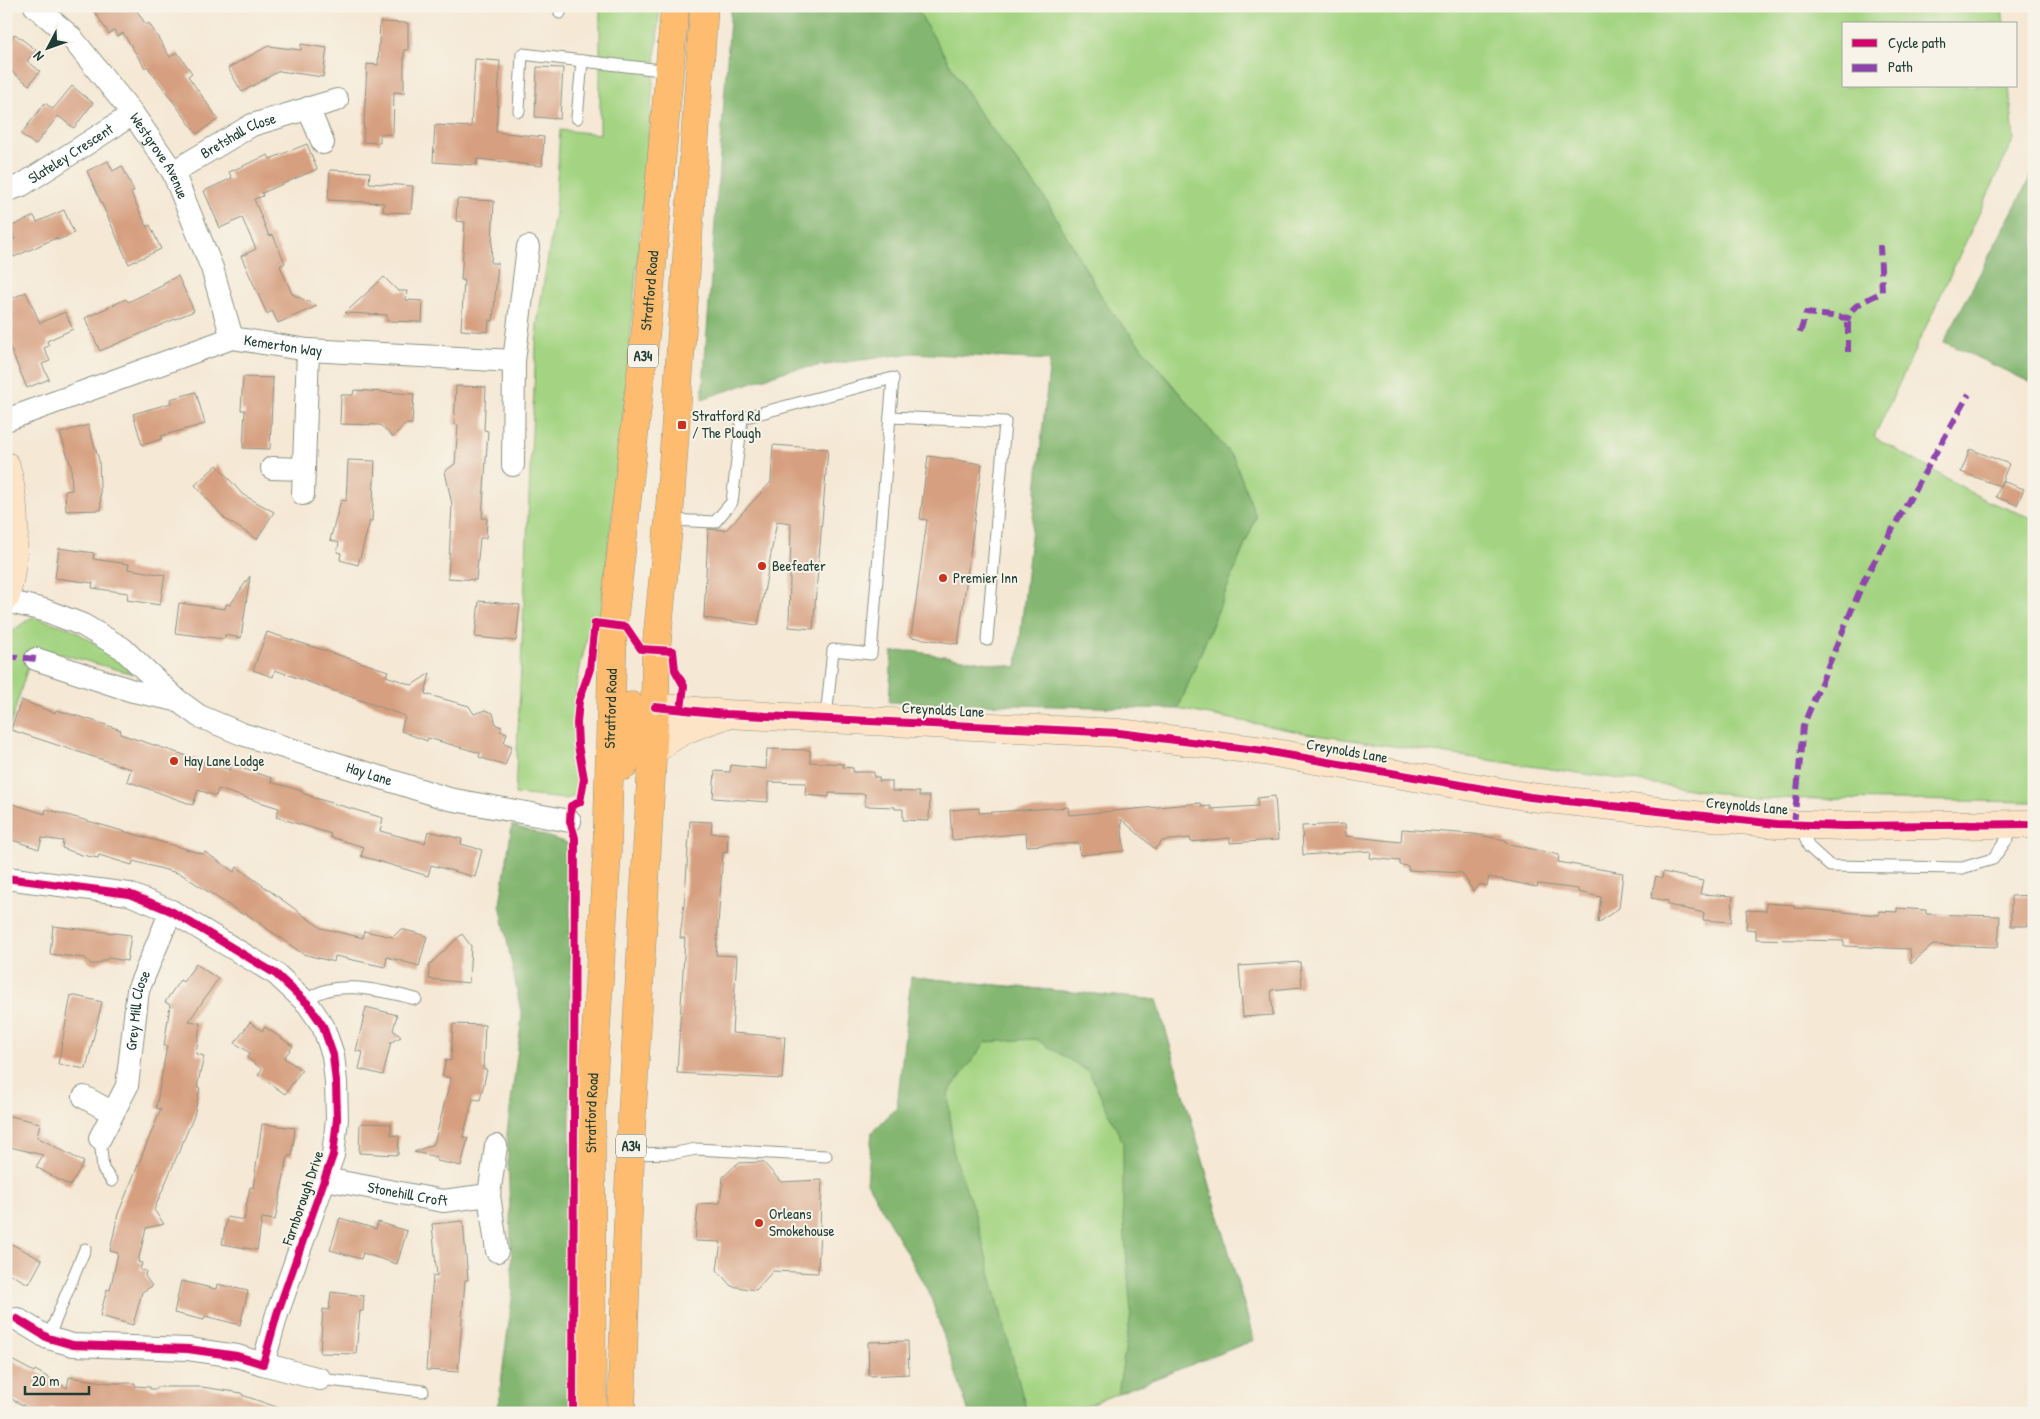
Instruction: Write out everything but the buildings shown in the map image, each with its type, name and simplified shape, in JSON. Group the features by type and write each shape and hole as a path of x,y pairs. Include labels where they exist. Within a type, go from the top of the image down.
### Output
{"highway":[{"name":"Stratford Road","path":"621,1413 630,1154 652,753 632,706 613,626 649,301 675,6"},
{"name":"Stratford Road","path":"592,1413 591,1111 607,854 621,833 622,785 632,706 656,650 669,520 704,6"}],"street":[{"name":"Westgrove Avenue","path":"36,6 71,37 133,114 173,172 212,268 232,338"},
{"name":"Bretshall Close","path":"173,172 252,125 337,100"},
{"path":"308,108 323,143"},
{"name":"Slateley Crescent","path":"6,191 22,185 133,114"},
{"path":"513,465 514,361 528,247"},
{"name":"Kemerton Way","path":"6,420 232,338 308,350 514,361"},
{"path":"303,494 308,350"},
{"path":"6,466 13,493 16,531 12,572 6,596"},
{"path":"272,468 304,469"},
{"name":"Hay Lane","path":"6,601 44,610 83,625 122,648 177,700 199,716 242,734 449,799 570,821"},
{"name":"Hay Lane","path":"36,659 133,691 177,700"},
{"name":"Creynolds Lane","path":"632,706 726,714 1119,733 1264,751 1530,797 1800,825 2026,824"},
{"name":"Creynolds Lane","path":"652,753 668,737 726,714"},
{"name":"Farnborough Drive","path":"6,878 129,894 171,911 276,974 306,1002 323,1026 333,1055 335,1073 337,1119 333,1155 277,1314 263,1364"},
{"name":"Grey Mill Close","path":"100,1138 127,1086 138,990 171,911"},
{"path":"84,1097 113,1113"},
{"path":"496,1146 489,1196 497,1251"},
{"name":"Stonehill Croft","path":"326,1179 443,1201 489,1196"},
{"path":"12,1315 48,1338 73,1345 188,1349 237,1356 320,1379"}],"lane":[{"path":"519,111 522,54 670,71"},
{"path":"577,118 582,61"},
{"path":"669,520 715,522 732,502 742,418 893,378 871,654 833,650 826,718"},
{"path":"890,417 1005,422 987,640"},
{"path":"1800,825 1809,847 1830,866 1962,868 1993,859 2026,824"},
{"path":"306,1002 317,993 346,988 366,988 416,999"},
{"path":"100,1138 104,1169 112,1181"},
{"path":"630,1154 676,1153 696,1149 826,1156"},
{"path":"48,1338 85,1249"},
{"path":"320,1379 423,1391"}],"green space":[{"path":"600,6 660,6 626,389 601,615 592,618 578,680 574,713 579,772 578,784 576,796 566,799 515,794 537,325 555,213 560,130 600,134"},
{"path":"731,6 915,6 978,111 1044,197 1107,306 1234,459 1256,517 1178,709 889,702 892,652 911,651 1017,667 1050,360 912,353 789,370 702,399"},
{"path":"915,6 2002,6 2004,22 1842,22 1842,88 2009,88 2014,139 1874,437 1985,500 2034,519 2034,802 1751,798 1316,735 1178,709 1256,517 1234,459 1107,306 1044,197 978,111"},
{"path":"2034,170 2034,384 1944,342"},
{"path":"32,617 70,628 109,652 133,674 36,647 26,673 6,740 6,647 12,631"},
{"path":"512,825 570,844 570,1413 497,1413 513,1291 507,1133 522,1017 500,904"},
{"path":"911,977 1157,1000 1254,1340 1067,1413 986,1413"},
{"path":"911,977 1157,1000 1254,1340 1118,1393 1131,1314 1123,1211 1123,1143 1089,1072 1036,1039 986,1042 948,1093 953,1151 975,1214 1027,1413 969,1413 930,1295 867,1182 872,1132 897,1107"}],"marked path":[{"path":"1800,333 1806,313 1848,318 1857,305 1882,292 1880,245"},
{"path":"1848,318 1848,352"},
{"path":"1794,825 1803,726 1865,578 1969,394"},
{"path":"6,656 36,659"}],"cycle path":[{"path":"573,1413 575,838 570,821 571,806 580,802 584,779 578,745 577,723 579,701 590,669 595,623 626,627 641,649 673,651 675,670 684,686 681,709"},
{"path":"655,707 726,714 1119,733 1264,751 1530,797 1777,824 1845,826 2034,824"},
{"path":"6,878 129,894 171,911 276,974 308,1004 323,1026 333,1055 337,1119 333,1155 277,1314 263,1364 237,1356 188,1349 73,1345 48,1338 17,1319"}],"place":[{"name":"Stratford Rd / The Plough","path":"682,425"},
{"name":"Beefeater","path":"762,566"},
{"name":"Premier Inn","path":"943,578"},
{"name":"Hay Lane Lodge","path":"174,761"},
{"name":"Orleans Smokehouse","path":"759,1223"}]}
